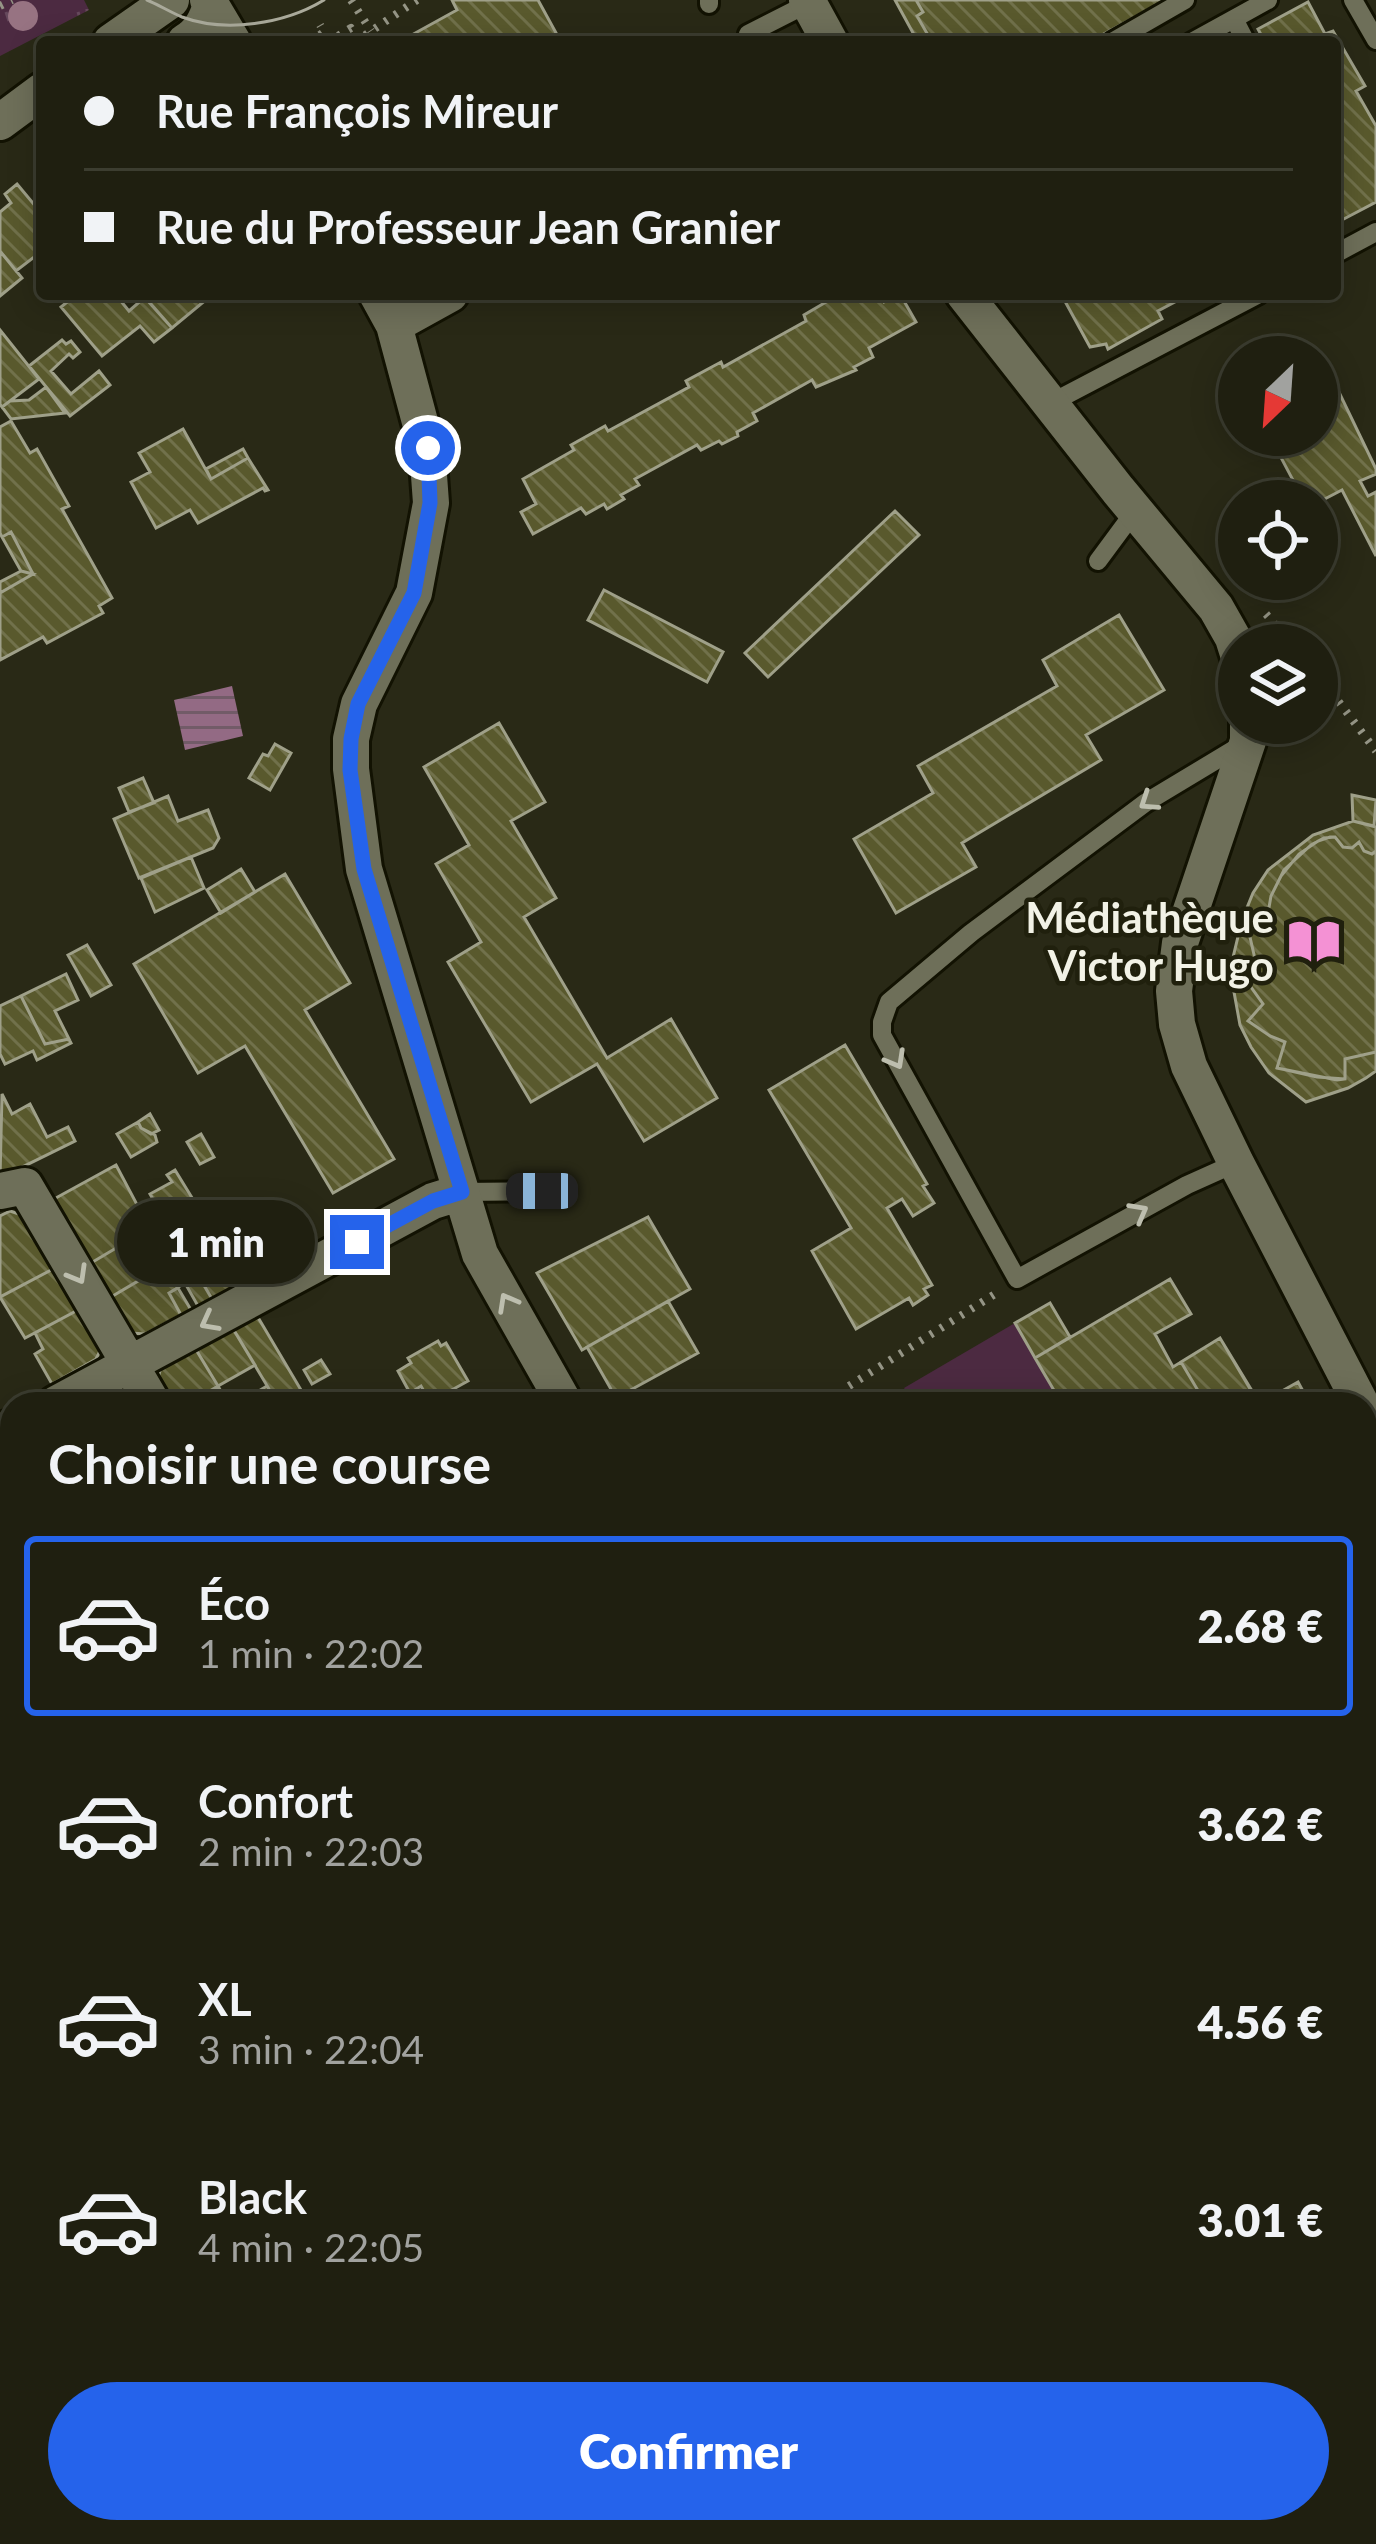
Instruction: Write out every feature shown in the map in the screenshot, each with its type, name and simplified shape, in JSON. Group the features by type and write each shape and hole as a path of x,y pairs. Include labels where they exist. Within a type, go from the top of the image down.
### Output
{"street":[{"path":"120,36 171,0"},
{"path":"195,36 205,22 210,2"},
{"path":"210,2 230,36"},
{"path":"0,122 36,95"},
{"path":"0,136 36,120"},
{"path":"424,300 386,309 428,448 430,503 414,593 358,704 350,770 364,869 480,1254 558,1392"},
{"path":"969,300 1225,624"},
{"path":"1244,744 1180,943 1174,991 1177,1024 1189,1066 1355,1392"},
{"path":"13,1189 146,1392"},
{"path":"79,1392 433,1201 462,1192"}],"lane":[{"path":"1122,36 1185,0"},
{"path":"1203,36 1268,0"},
{"path":"1353,0 1376,40"},
{"path":"1234,19 1243,36"},
{"path":"748,34 818,25"},
{"path":"1341,251 1376,232"},
{"path":"1051,404 1248,300"},
{"path":"1098,561 1135,511"},
{"path":"1230,744 1145,802 971,934 890,1002 882,1035 1017,1279 1236,1163"},
{"path":"462,1192 542,1191"}],"path":[{"path":"0,6 12,0"},
{"path":"351,0 371,31"},
{"path":"364,36 417,0"},
{"path":"318,36 324,32 320,25"},
{"path":"1338,701 1376,751"},
{"path":"849,1386 1017,1279"}],"green space":[{"path":"0,0 84,0 89,10 0,56"},
{"path":"1015,1323 1055,1392 906,1392 904,1388"}],"shaded area":[{"path":"232,686 243,736 185,750 174,700"}],"building":[{"path":"452,0 538,0 558,36 410,36 457,10"},
{"path":"895,0 916,0 923,12 917,16 929,36 915,36"},
{"path":"916,0 1166,0 1100,36 929,36 917,16 923,12"},
{"path":"1308,2 1325,34 1333,31 1336,36 1262,36 1258,29"},
{"path":"1341,45 1365,86 1356,91 1376,126 1376,202 1341,220"},
{"path":"17,184 36,207 36,256 16,271 0,251 0,212 11,203 5,194"},
{"path":"0,251 22,278 0,296"},
{"path":"70,300 120,300 129,311 148,300 172,328 154,342 140,326 102,356 61,307"},
{"path":"147,300 206,300 172,328"},
{"path":"830,300 903,300 916,322 869,348 873,357 856,370 816,387 812,380 753,413 757,421 737,432 738,436 701,450 697,445 635,479 639,485 607,509 604,504 586,514 581,508 533,534 521,512 536,504 523,479 605,426 608,431 689,387 686,381 721,362 723,367 806,321 804,315"},
{"path":"1064,300 1179,300 1158,311 1162,319 1108,349 1106,344 1090,347"},
{"path":"0,330 39,379 2,407 0,404"},
{"path":"62,340 71,341 80,352 73,358 69,354 51,371 71,394 99,371 110,385 70,416 29,366"},
{"path":"46,387 65,413 11,419 2,407 10,401 29,400"},
{"path":"1338,390 1376,469 1376,474 1360,481 1368,496 1376,492 1376,556 1342,490 1338,492 1338,480 1293,480 1280,456 1338,456"},
{"path":"11,421 30,453 37,449 69,506 62,509 112,598 99,606 103,613 47,643 43,637 0,660 0,593 33,574 11,532 2,537 0,533 0,427"},
{"path":"183,429 211,479 248,458 268,490 263,488 198,523 190,510 156,528 131,482 150,472 139,453"},
{"path":"243,449 248,458 211,479 206,469"},
{"path":"895,511 919,535 768,677 745,653"},
{"path":"11,532 33,574 21,571 2,537"},
{"path":"21,571 33,574 0,593 0,582"},
{"path":"604,590 723,652 707,682 588,620"},
{"path":"1119,615 1164,690 1086,735 1101,760 962,843 976,867 896,913 854,839 933,793 918,766 1057,686 1043,660"},
{"path":"499,723 545,802 511,821 556,898 524,917 607,1058 671,1019 717,1098 644,1141 597,1064 531,1102 448,962 481,942 436,864 469,845 424,767"},
{"path":"275,744 291,753 270,790 249,778"},
{"path":"143,778 154,803 129,812 119,788"},
{"path":"1352,795 1376,800 1374,826 1353,821"},
{"path":"168,796 178,821 208,810 219,838 213,848 139,878 114,819"},
{"path":"1353,821 1376,827 1376,851 1364,851 1359,842 1352,848 1343,847 1330,837 1299,854 1271,896 1267,919 1247,924 1255,959 1238,969 1263,1004 1248,1021 1285,1042 1277,1068 1345,1079 1345,1059 1376,1052 1376,1071 1348,1088 1306,1102 1269,1073 1251,1047 1240,1025 1230,970 1242,920 1268,870 1313,835"},
{"name":"Médiathèque Victor Hugo","path":"1335,837 1343,847 1352,848 1359,842 1364,851 1376,851 1376,1052 1345,1059 1345,1079 1337,1080 1277,1068 1285,1042 1248,1021 1263,1004 1238,969 1255,959 1247,924 1267,919 1271,896 1284,870 1311,845"},
{"path":"191,857 204,888 155,912 141,878"},
{"path":"241,869 255,892 221,913 207,890"},
{"path":"285,874 350,983 305,1010 394,1159 333,1193 245,1046 198,1073 134,964"},
{"path":"87,945 111,985 91,996 68,955"},
{"path":"66,974 78,1000 55,1011 69,1039 45,1044 21,996"},
{"path":"21,996 45,1044 69,1039 71,1043 37,1060 33,1051 5,1064 0,1054 0,1006"},
{"path":"845,1045 934,1203 913,1216 902,1199 887,1208 932,1285 924,1289 928,1295 913,1305 909,1298 856,1329 812,1251 851,1228 769,1090"},
{"path":"2,1094 12,1114 30,1104 47,1137 68,1127 75,1141 0,1178"},
{"path":"150,1114 159,1130 151,1134 138,1122"},
{"path":"138,1122 157,1142 131,1157 117,1134"},
{"path":"201,1134 214,1157 200,1164 187,1142"},
{"path":"116,1165 142,1214 129,1220 138,1235 91,1263 54,1199"},
{"path":"175,1170 197,1206 191,1209 236,1286 212,1299 150,1194 172,1182 167,1175"},
{"path":"10,1211 22,1215 53,1269 0,1297 0,1216"},
{"path":"139,1215 147,1229 138,1235 129,1220"},
{"path":"648,1217 690,1289 582,1350 537,1273"},
{"path":"133,1238 152,1273 111,1297 91,1263"},
{"path":"185,1253 212,1299 198,1306 185,1283 169,1293 181,1315 145,1334 131,1333 111,1297"},
{"path":"53,1269 78,1310 25,1338 0,1297"},
{"path":"1170,1279 1191,1314 1155,1334 1173,1367 1220,1338 1253,1392 1055,1392 1035,1358"},
{"path":"178,1288 191,1310 181,1315 169,1293"},
{"path":"668,1301 698,1353 627,1392 613,1392 587,1347"},
{"path":"1050,1303 1070,1337 1035,1358 1015,1323"},
{"path":"78,1310 101,1349 96,1359 52,1384 35,1354 43,1349 35,1333"},
{"path":"256,1314 301,1390 271,1392 232,1327"},
{"path":"232,1327 255,1365 218,1386 195,1348"},
{"path":"1220,1338 1252,1392 1199,1392 1181,1362"},
{"path":"438,1341 441,1346 446,1343 468,1381 448,1392 424,1392 421,1386 409,1392 398,1371 411,1363 408,1358"},
{"path":"195,1348 218,1386 208,1392 166,1392 158,1378 161,1367"},
{"path":"321,1360 330,1374 312,1384 304,1370"},
{"path":"1298,1382 1303,1392 1280,1392"}],"tram line":[{"path":"147,0 199,22 236,25 291,15 324,0"}],"place":[{"name":"Médiathèque Victor Hugo","path":"1314,941"}],"route":[{"path":"357,1242 433,1201 462,1192 364,869 350,770 358,704 414,593 430,503 428,448"}]}
